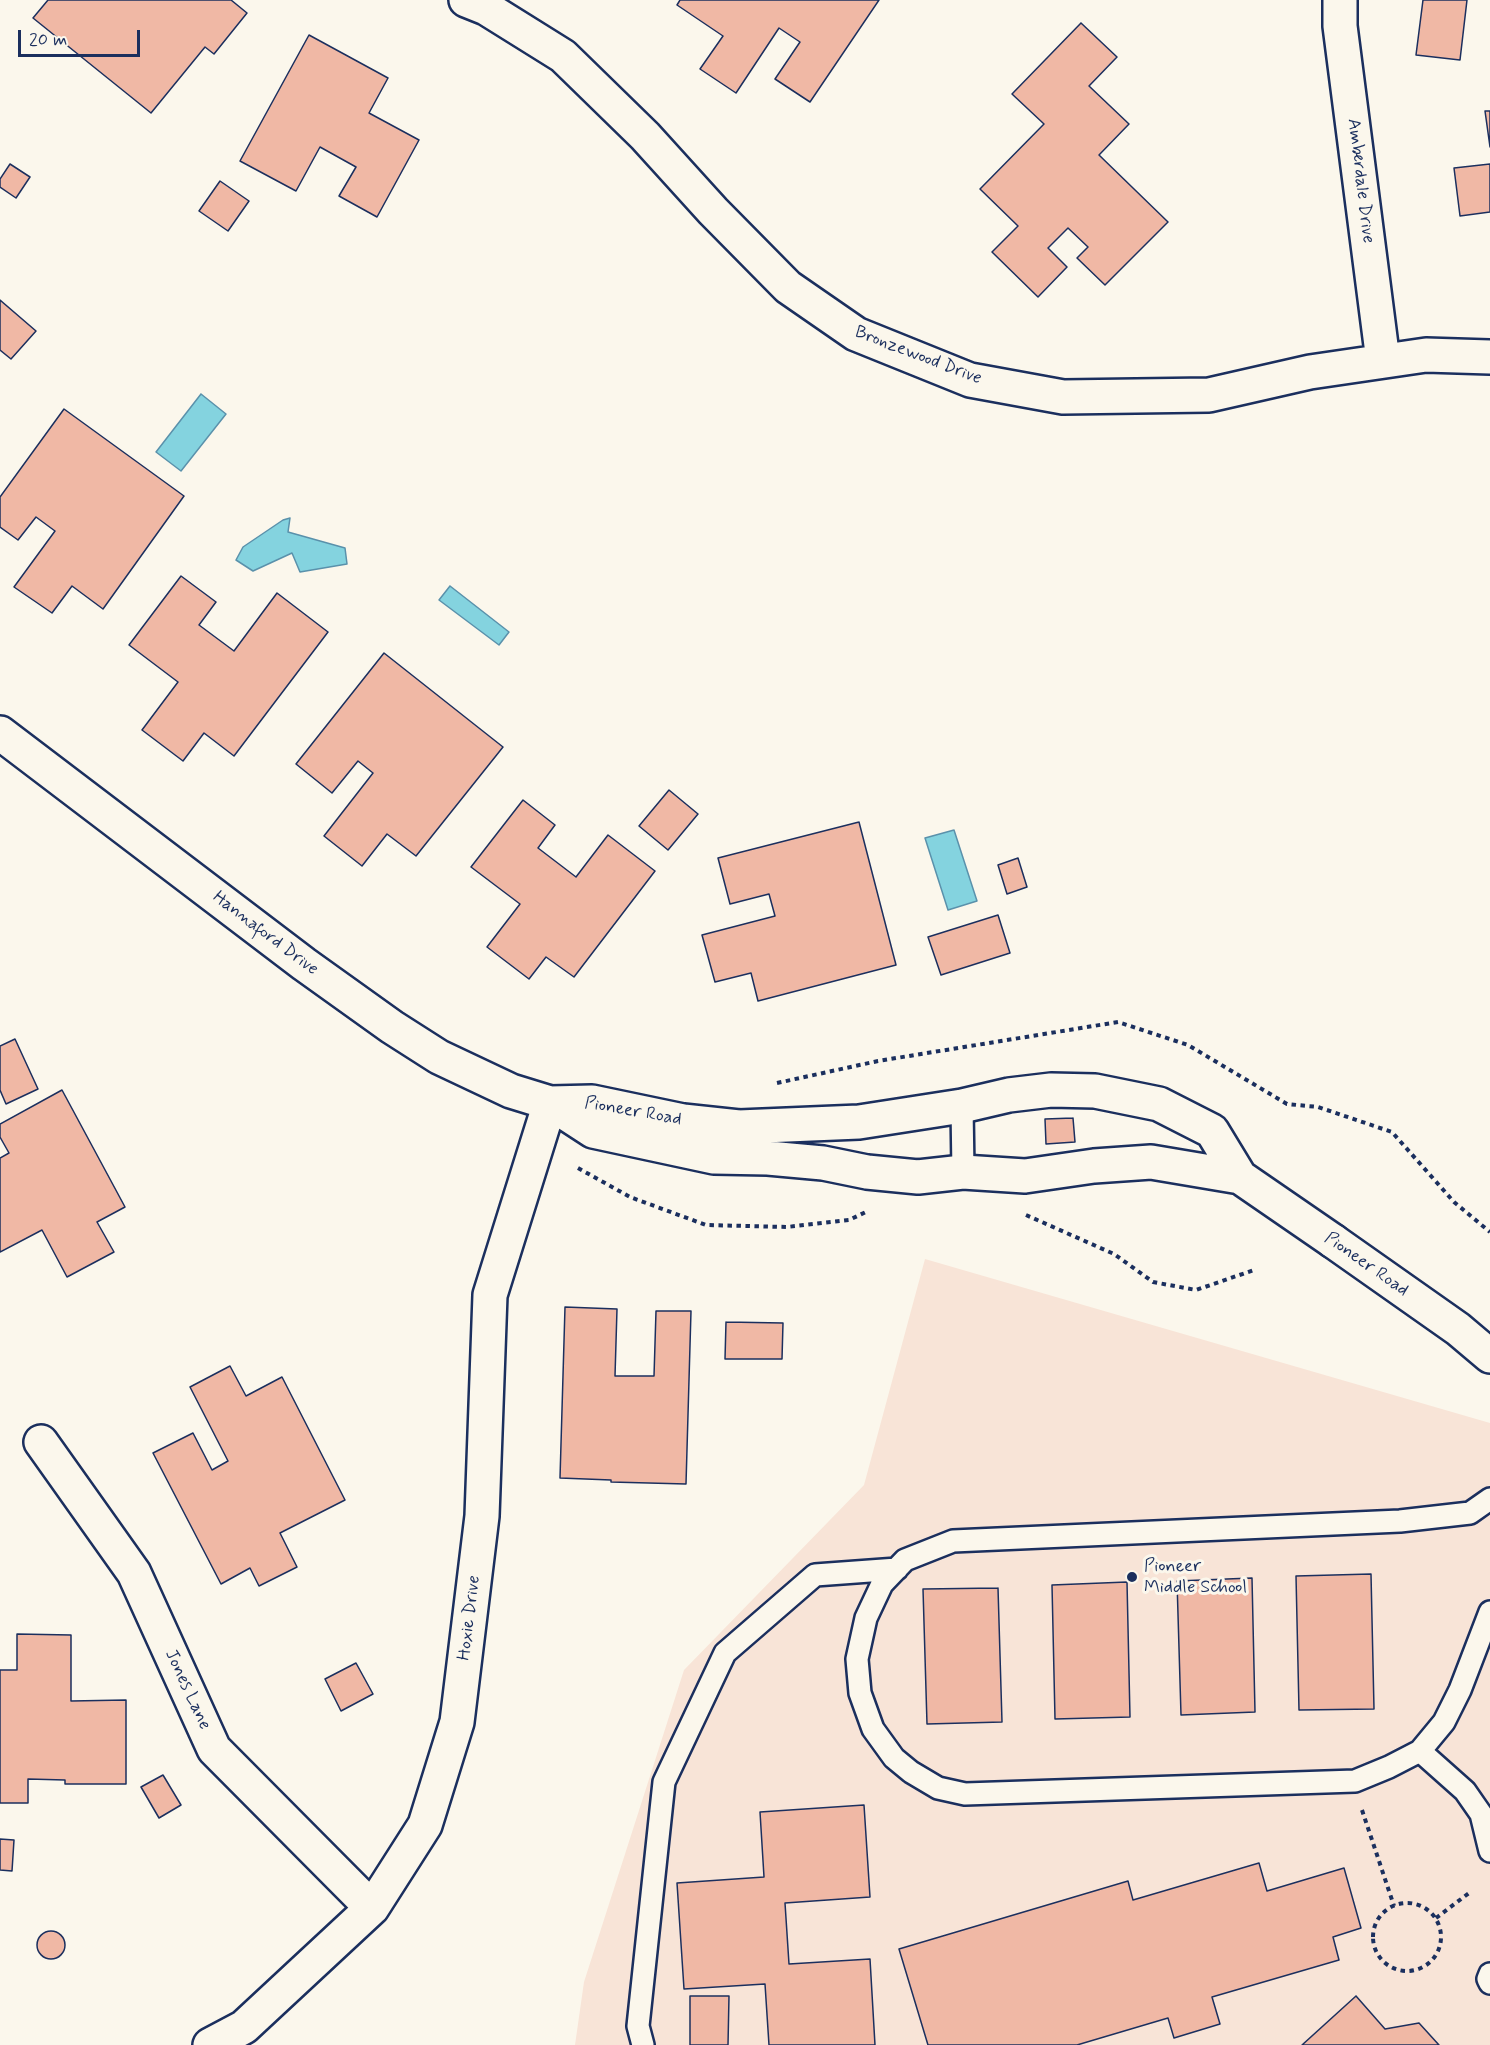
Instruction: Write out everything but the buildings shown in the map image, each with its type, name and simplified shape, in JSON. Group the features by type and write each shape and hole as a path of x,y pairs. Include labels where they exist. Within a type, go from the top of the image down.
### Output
{"street":[{"name":"Bronzewood Drive","path":"466,0 486,9 563,56 645,136 713,211 788,286 856,334 970,380 1063,397 1209,395 1310,372 1426,355 1490,357"},
{"name":"Amberdale Drive","path":"1340,0 1340,26 1383,361"},
{"name":"Hannaford Drive","path":"0,733 295,957 392,1027 440,1057 511,1091 550,1103"},
{"name":"Pioneer Road","path":"550,1103 592,1102 682,1121 739,1127 859,1122 963,1106 1009,1095 1051,1090 1095,1091 1159,1104 1212,1131 1240,1178"},
{"name":"Pioneer Road","path":"550,1103 593,1131 714,1157 823,1162 867,1172 918,1177 963,1172 1025,1176 1094,1166 1151,1162 1240,1178 1458,1329 1490,1356"},
{"name":"Hoxie Drive","path":"210,2045 244,2027 372,1908 425,1825 457,1722 482,1516 490,1295 550,1103"},
{"name":"Jones Lane","path":"41,1442 134,1573 214,1749 372,1908"}],"lane":[{"path":"963,1106 963,1172"},
{"path":"1490,1499 1470,1513 1400,1521 952,1541 905,1560 882,1584 866,1618 857,1659 860,1693 873,1729 894,1758 911,1772 938,1788 965,1794 1355,1781 1420,1751 1444,1722 1455,1701 1490,1612"},
{"path":"643,2045 638,2026 664,1782 725,1653 815,1575 897,1569"},
{"path":"1420,1751 1465,1791 1481,1814 1490,1851"},
{"path":"1490,1974 1488,1979 1490,1983"}],"path":[{"path":"577,1168 630,1197 706,1225 788,1227 849,1220 876,1208"},
{"path":"1025,1215 1114,1254 1153,1282 1196,1290 1254,1270"},
{"path":"1361,1805 1394,1906"},
{"path":"1436,1918 1469,1893"},
{"path":"1410,1903 1422,1906 1436,1918 1442,1933 1437,1956 1419,1970 1407,1972 1396,1970 1379,1957 1374,1947 1375,1925 1381,1916 1394,1906 1410,1903"}],"shaded area":[{"name":"Pioneer Middle School","path":"925,1259 1490,1423 1490,2045 575,2045 584,1982 684,1670 864,1485"}],"water":[{"path":"201,394 226,414 181,471 156,452"},
{"path":"290,518 288,532 345,548 347,564 300,572 292,553 253,571 236,560 243,547 283,520"},
{"path":"450,586 509,632 499,645 439,600"},
{"path":"954,830 977,901 948,910 925,838"}],"place":[{"name":"Pioneer Middle School","path":"1132,1577"}]}
